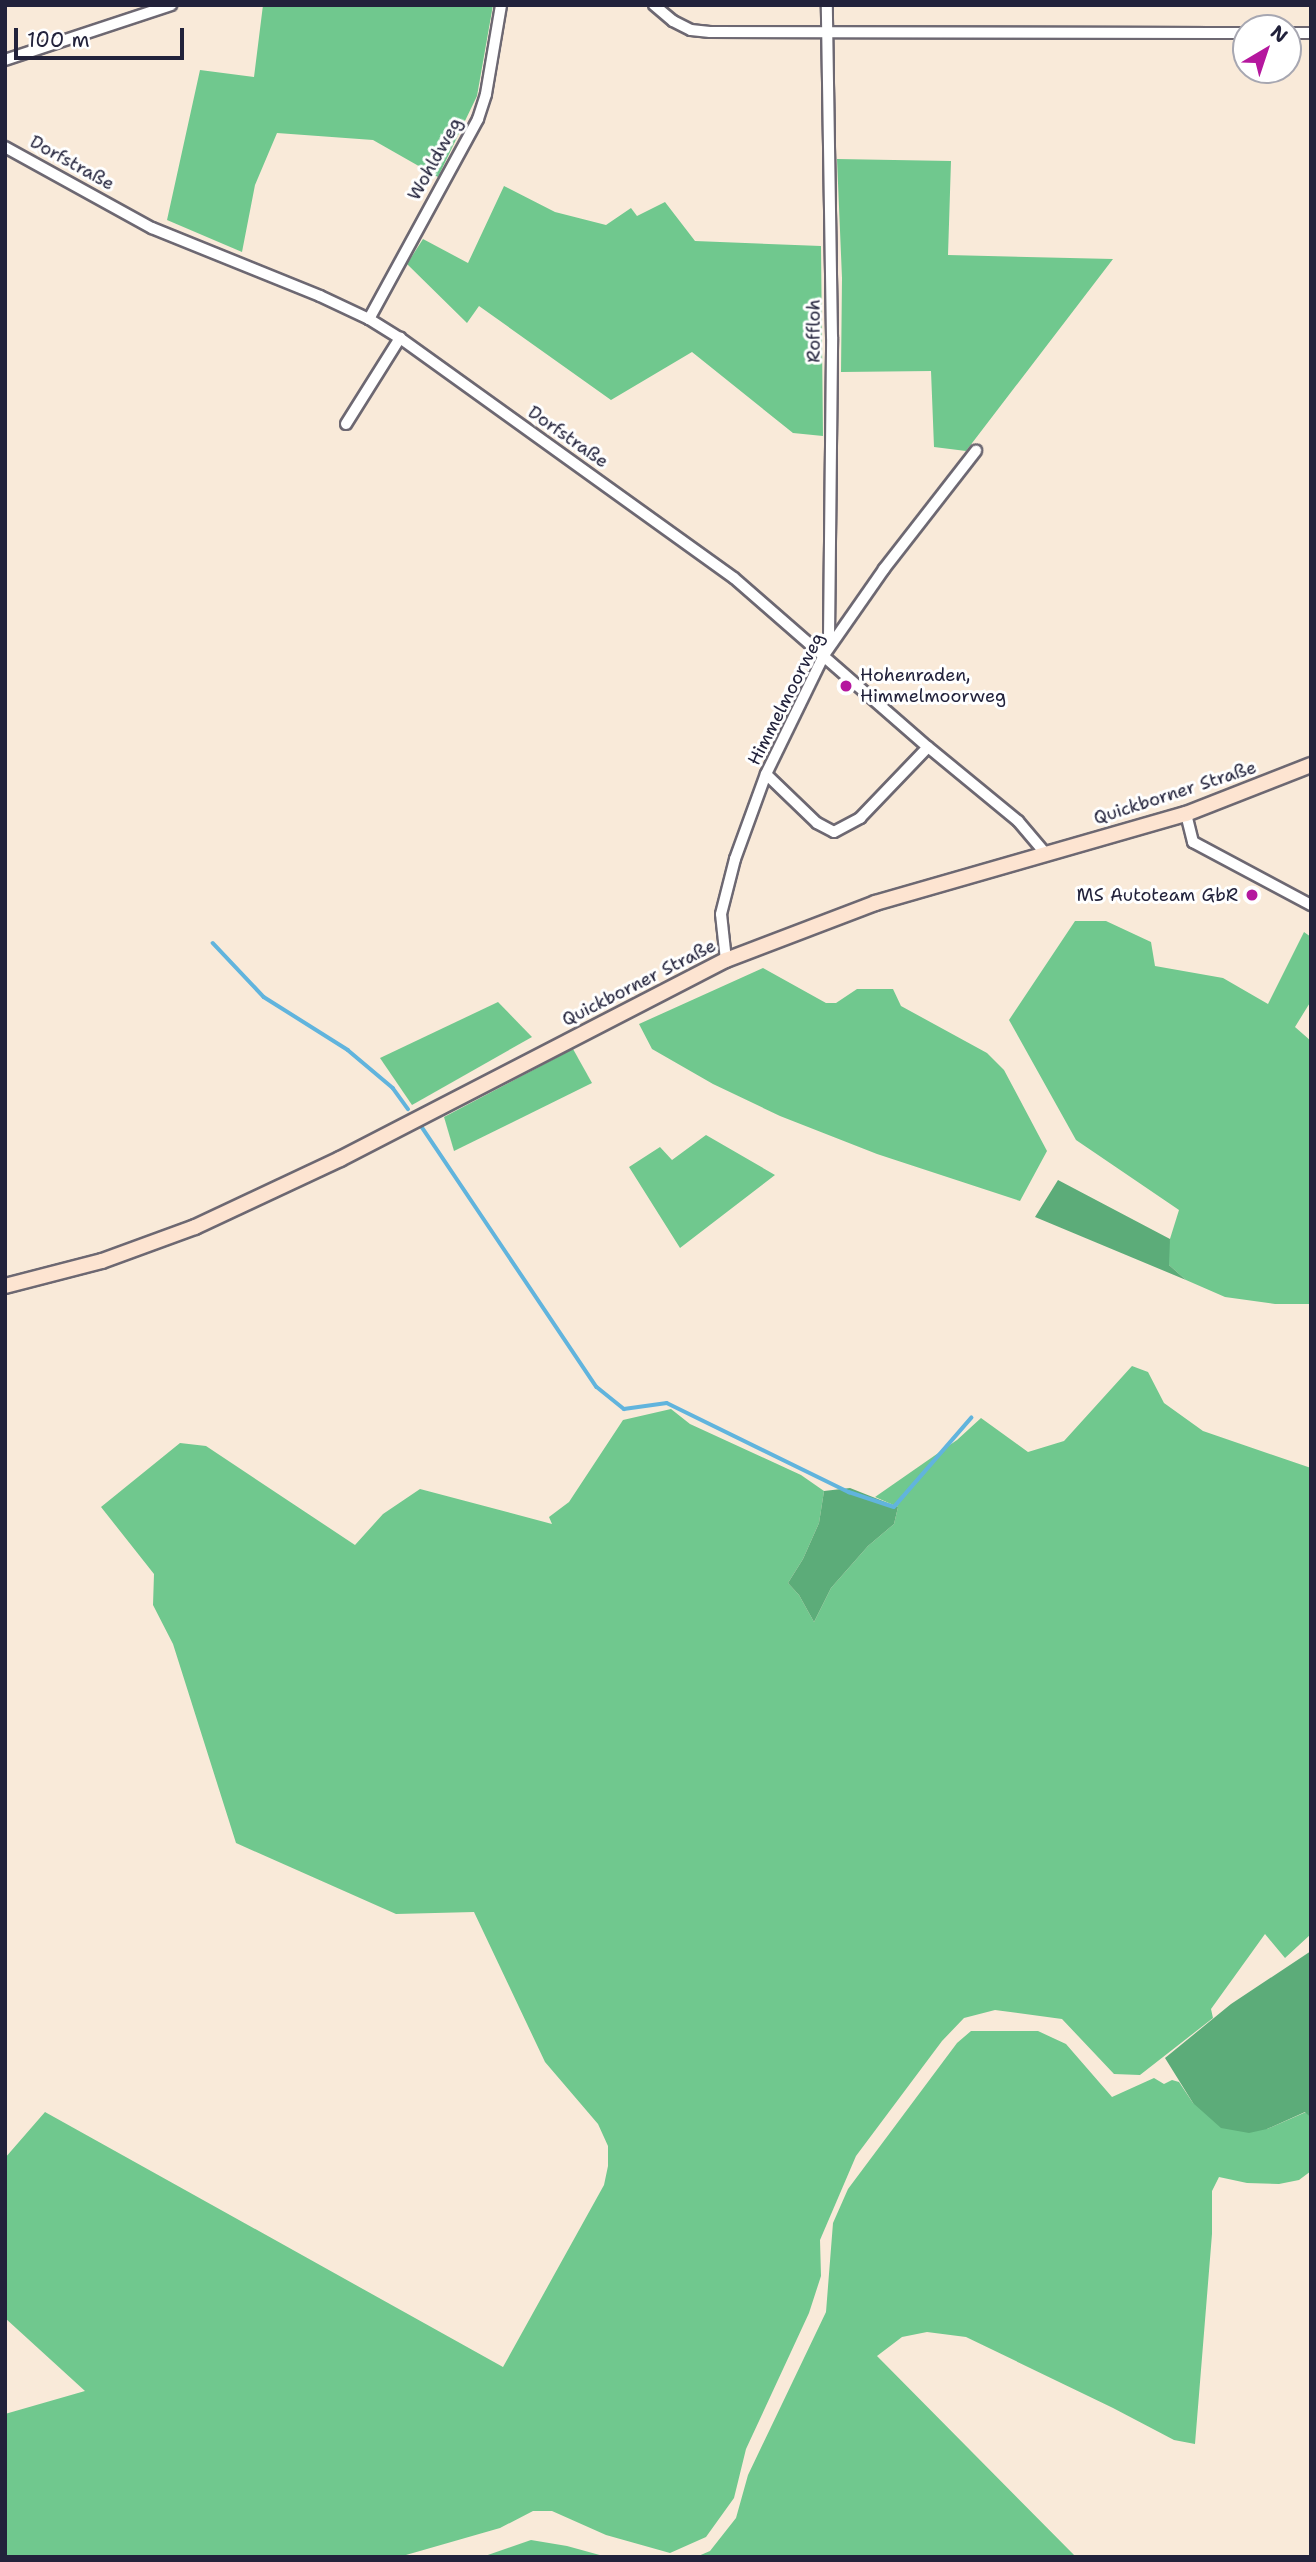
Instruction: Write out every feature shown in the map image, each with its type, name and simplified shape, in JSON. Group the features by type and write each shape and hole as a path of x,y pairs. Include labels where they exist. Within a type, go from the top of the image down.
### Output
{"main road":[{"name":"Quickborner Straße","path":"5,1286 102,1261 195,1227 340,1159 726,960 875,903 1186,814 1311,765"}],"street":[{"path":"5,60 171,5"},
{"name":"Wohldweg","path":"369,319 478,119 486,94 501,5"},
{"path":"654,5 673,21 691,30 1232,33"},
{"name":"Roffloh","path":"824,655 829,637 832,337 827,5"},
{"name":"Dorfstraße","path":"5,147 152,228 369,319 400,338 734,578 928,747 1018,821 1045,853"},
{"path":"346,424 400,338"},
{"name":"Himmelmoorweg","path":"726,960 721,914 735,859 766,774 824,655 884,569 976,451"},
{"path":"766,774 817,823 834,832 860,818 928,747"},
{"path":"1186,814 1193,842 1311,905"}],"green space":[{"path":"263,5 493,5 477,96 438,177 373,140 277,133 255,185 242,252 167,220 200,70 254,77"},
{"path":"837,159 951,161 948,255 1113,259 966,451 934,447 931,371 841,372 842,278"},
{"path":"504,186 555,212 606,225 631,208 637,216 665,202 695,241 821,246 823,436 793,433 692,352 611,400 479,306 467,323 407,264 423,239 468,263"},
{"path":"1075,921 1106,921 1151,942 1155,966 1223,978 1268,1004 1304,932 1311,937 1311,1001 1295,1027 1311,1041 1311,1304 1275,1304 1225,1297 1186,1280 1169,1265 1169,1242 1179,1210 1076,1140 1009,1020"},
{"path":"763,968 826,1003 836,1003 857,989 893,989 901,1006 987,1053 1004,1070 1047,1151 1020,1201 877,1154 780,1116 713,1084 652,1049 639,1024"},
{"path":"498,1002 532,1037 412,1105 380,1058"},
{"path":"573,1049 592,1083 454,1151 444,1117"},
{"path":"706,1135 775,1175 680,1248 629,1167 660,1147 672,1160"},
{"path":"1058,1180 1170,1239 1169,1265 1186,1280 1035,1217"},
{"path":"1132,1366 1148,1372 1164,1403 1203,1431 1311,1468 1311,1934 1285,1958 1265,1934 1211,2009 1213,2018 1140,2075 1114,2074 1062,2019 995,2010 964,2018 942,2041 856,2156 820,2240 821,2276 809,2313 746,2449 734,2498 706,2537 670,2553 606,2535 552,2511 533,2511 500,2528 399,2557 5,2557 5,2414 85,2391 5,2318 5,2158 45,2112 503,2367 604,2185 608,2166 608,2146 598,2124 545,2062 474,1912 396,1914 236,1843 173,1644 153,1605 154,1574 101,1507 180,1443 206,1446 355,1545 383,1514 420,1489 552,1524 549,1517 569,1502 623,1420 671,1409 690,1424 801,1475 824,1491 819,1523 803,1559 788,1583 799,1595 814,1622 831,1588 868,1546 894,1524 898,1507 875,1497 957,1440 981,1418 1028,1452 1064,1441"},
{"path":"850,1488 898,1507 894,1524 868,1546 831,1588 814,1622 799,1595 788,1583 803,1559 819,1523 824,1491"},
{"path":"1311,1951 1311,2118 1305,2112 1267,2129 1249,2133 1221,2128 1193,2103 1165,2058 1231,2004"},
{"path":"971,2031 1038,2031 1066,2044 1112,2097 1154,2078 1164,2084 1172,2080 1179,2082 1193,2103 1267,2129 1306,2112 1311,2118 1311,2171 1299,2180 1279,2184 1247,2183 1219,2177 1212,2191 1212,2234 1195,2444 1174,2440 966,2337 927,2332 902,2337 877,2356 1076,2557 696,2557 710,2551 736,2518 748,2475 826,2312 833,2223 848,2189 957,2043"},
{"path":"531,2540 567,2546 607,2557 482,2557"}],"waterway":[{"path":"213,943 264,997 348,1050 393,1088 408,1109"},
{"path":"422,1127 597,1387 624,1409 667,1403 849,1492 894,1507 971,1418"}],"place":[{"name":"Hohenraden, Himmelmoorweg","path":"846,686"},
{"name":"MS Autoteam GbR","path":"1252,895"}]}
